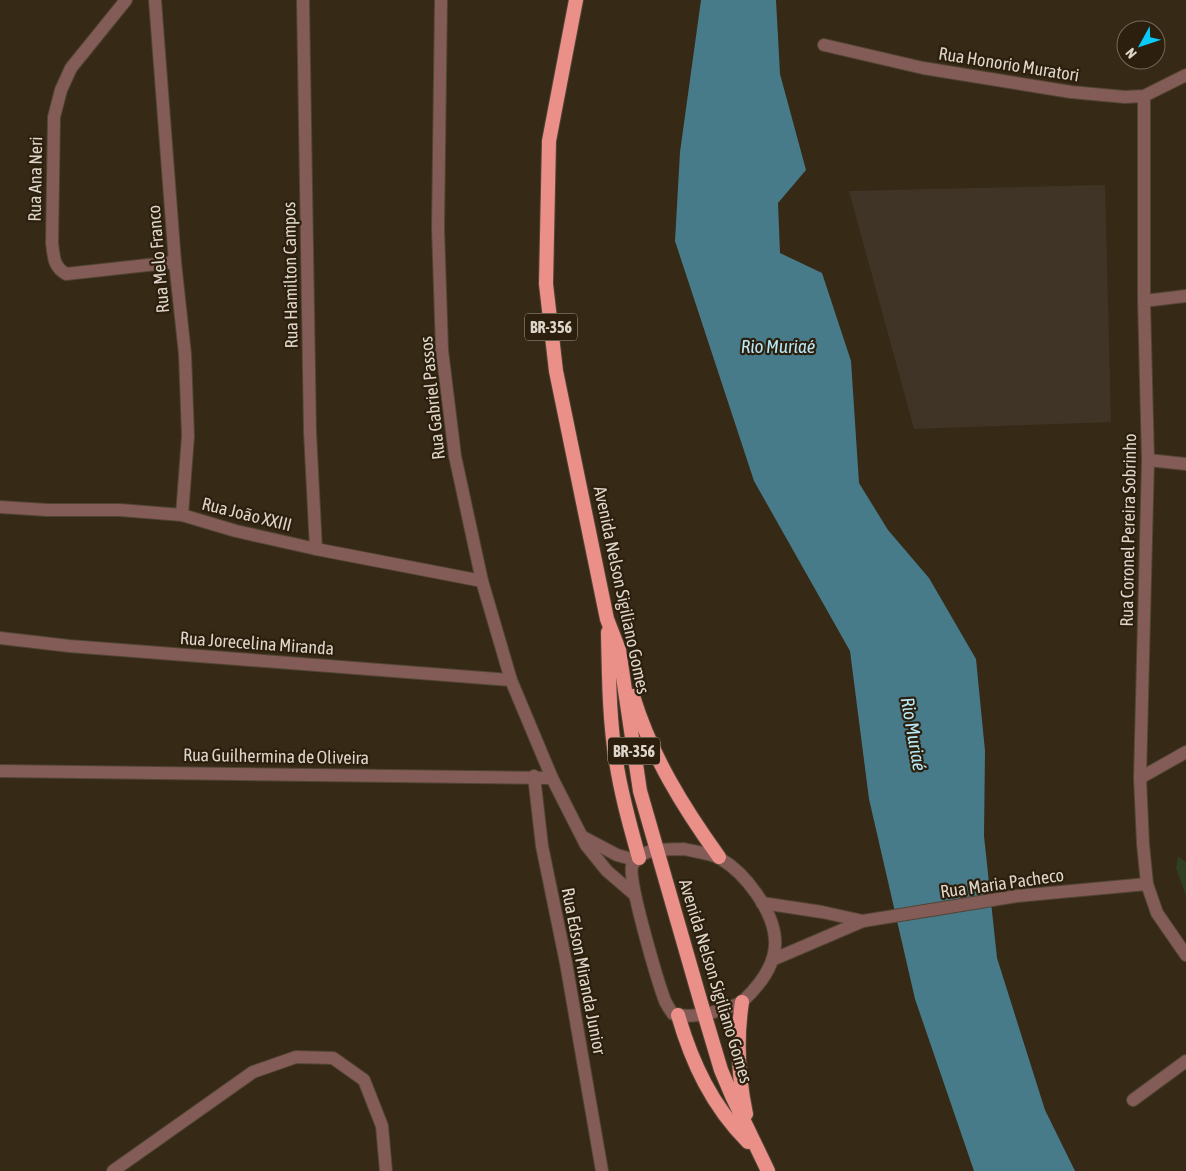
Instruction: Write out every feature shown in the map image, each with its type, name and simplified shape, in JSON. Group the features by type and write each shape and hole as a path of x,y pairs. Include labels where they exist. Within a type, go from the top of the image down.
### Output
{"highway":[{"name":"Avenida Nelson Sigiliano Gomes","path":"576,0 549,141 546,284 556,371 608,619 619,650 640,791 721,1070 755,1147 768,1171"},
{"path":"608,619 610,712 616,761 637,859"},
{"path":"619,650 638,711 653,749 676,794 719,857"},
{"path":"742,1002 738,1028 739,1080 755,1147"},
{"path":"678,1015 685,1041 695,1066 708,1090 722,1112 739,1133 755,1147"}],"street":[{"name":"Rua Ana Neri","path":"126,0 71,68 61,90 54,117 52,243 54,262 59,270 66,274 175,262"},
{"name":"Rua Melo Franco","path":"155,0 175,262 185,354 188,436 182,515"},
{"name":"Rua Hamilton Campos","path":"303,0 310,432 316,549"},
{"name":"Rua Gabriel Passos","path":"441,0 438,228 442,350 455,456 482,581 511,680 552,778 582,837 598,862 636,894"},
{"name":"Rua Honorio Muratori","path":"824,45 923,68 1061,90 1125,97 1144,96 1186,75"},
{"name":"Rua Coronel Pereira Sobrinho","path":"1144,96 1144,301 1148,460 1140,778 1143,844 1147,884 1157,913 1186,955"},
{"path":"1144,301 1186,296"},
{"path":"1148,460 1186,464"},
{"name":"Rua João XXIII","path":"0,507 47,510 120,510 182,515 236,531 316,549 482,581"},
{"name":"Rua Jorecelina Miranda","path":"0,638 69,646 511,680"},
{"path":"1140,778 1186,752"},
{"name":"Rua Guilhermina de Oliveira","path":"0,770 534,776 552,778"},
{"name":"Rua Edson Miranda Junior","path":"534,776 542,846 566,963 602,1171"},
{"path":"582,837 617,855 637,859"},
{"path":"657,850 684,850 719,857 740,874 752,887 762,903 776,941 767,973 742,1002 698,1016 673,1014 666,1002 654,965 636,894 632,866 637,859 657,850"},
{"name":"Rua Maria Pacheco","path":"862,921 1017,896 1147,884"},
{"path":"762,903 822,912 862,921"},
{"path":"772,960 862,921"},
{"path":"113,1171 253,1072 296,1057 332,1058 364,1080 382,1126 386,1171"},
{"path":"1133,1100 1186,1061"}],"shaded area":[{"path":"1105,185 1111,422 914,429 849,191"}],"green space":[{"path":"1178,856 1186,862 1186,896 1176,868"}],"water":[{"name":"Rio Muriaé","path":"701,0 776,0 780,74 806,170 778,203 780,253 822,273 851,361 859,483 888,530 929,578 976,659 985,751 984,836 997,958 1045,1110 1075,1171 974,1171 915,999 869,799 850,651 754,481 675,241 680,152"}]}
